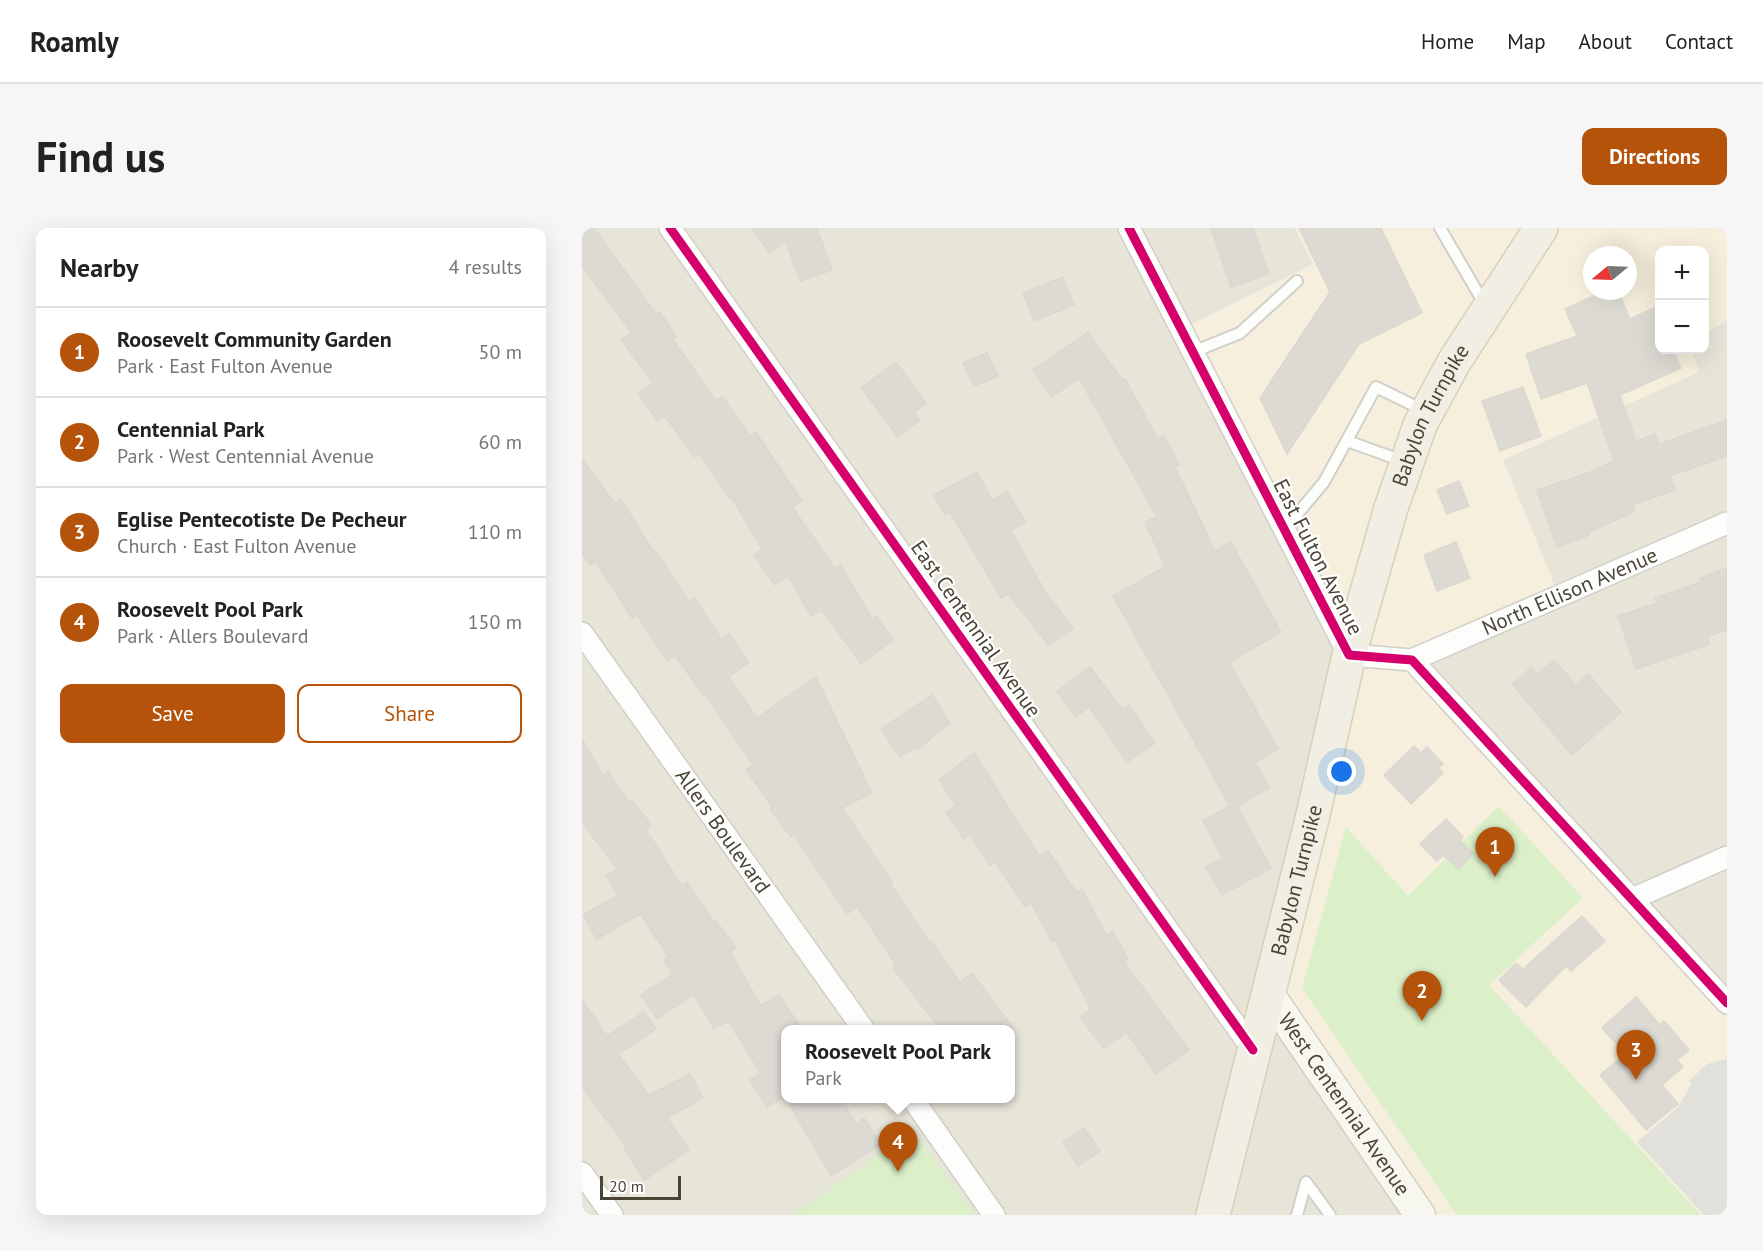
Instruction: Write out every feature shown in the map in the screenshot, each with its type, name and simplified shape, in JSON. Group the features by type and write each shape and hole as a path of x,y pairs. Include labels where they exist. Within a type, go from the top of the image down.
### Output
{"main road":[{"name":"Babylon Turnpike","path":"1213,1215 1313,814 1349,655 1391,508 1419,424 1455,362 1541,228"},
{"name":"West Centennial Avenue","path":"1268,993 1420,1215"}],"street":[{"name":"East Centennial Avenue","path":"670,228 1253,1050"},
{"name":"East Fulton Avenue","path":"1129,228 1349,655 1412,660"},
{"name":"North Ellison Avenue","path":"1412,660 1727,523"},
{"name":"Allers Boulevard","path":"582,633 861,1025"},
{"path":"1412,660 1727,1003"},
{"path":"1632,899 1727,857"},
{"path":"916,1103 994,1215"},
{"path":"582,1173 612,1215"}],"lane":[{"path":"1440,228 1488,311"},
{"path":"1193,352 1240,333 1297,281"},
{"path":"1284,530 1324,482 1376,387 1426,412"},
{"path":"1347,441 1407,462"},
{"path":"1297,1215 1306,1182 1330,1215"}],"shaded area":[{"path":"582,228 1295,228 1314,264 1422,1215 582,1215"},
{"path":"1295,228 1727,228 1727,321 1709,331 1709,246 1655,246 1655,354 1692,354 1699,372 1503,460 1557,591 1412,657 1727,998 1727,1215 1422,1215 1267,989 1358,639 1188,326 1313,264"},
{"path":"1727,321 1727,998 1412,657 1557,591 1503,460 1699,372 1692,354 1709,354 1709,331"},
{"path":"1727,1059 1727,1215 1704,1215 1637,1142 1677,1108 1692,1084 1689,1081 1707,1064"}],"green space":[{"path":"1499,806 1583,898 1489,985 1701,1215 1457,1215 1302,988 1346,827 1408,896"},
{"path":"913,1130 974,1215 793,1215"}],"building":[{"path":"582,228 594,228 656,314 660,312 677,337 673,340 716,401 722,396 750,436 756,432 802,501 792,507 835,568 841,565 872,619 876,616 893,640 861,664 822,610 811,616 788,576 775,585 754,555 762,549 731,497 729,498 699,453 694,457 665,416 658,421 638,393 653,383 621,340 631,332 582,266"},
{"path":"752,228 817,228 832,270 800,281 786,241 770,253"},
{"path":"1211,228 1253,228 1269,274 1231,287"},
{"path":"1299,228 1381,228 1422,313 1359,344 1287,454 1260,398 1330,292"},
{"path":"1063,277 1074,305 1034,321 1023,293"},
{"path":"1585,300 1622,300 1630,319 1655,308 1655,354 1675,354 1681,368 1620,395 1636,441 1655,434 1659,444 1727,420 1727,456 1670,476 1675,490 1632,505 1635,511 1588,533 1589,535 1557,547 1537,490 1588,473 1614,461 1587,383 1541,399 1526,354 1577,336 1565,309"},
{"path":"1088,332 1122,380 1125,379 1158,439 1164,436 1179,465 1175,467 1215,551 1231,542 1281,632 1229,662 1278,749 1255,762 1269,788 1237,806 1271,868 1222,895 1206,867 1223,858 1203,821 1230,806 1113,596 1165,567 1145,522 1157,517 1079,378 1052,397 1033,370"},
{"path":"987,353 998,376 974,386 963,363"},
{"path":"896,362 926,403 914,412 920,420 898,437 861,388"},
{"path":"1523,387 1541,436 1500,451 1482,401"},
{"path":"582,459 615,504 621,500 689,602 695,598 721,639 729,634 749,662 729,677 757,718 816,677 872,793 842,808 929,942 931,941 960,982 972,973 1011,1025 937,1025 893,968 896,965 857,907 847,914 794,835 791,837 770,809 772,807 746,770 753,765 705,694 703,695 675,655 667,661 637,615 632,618 595,561 590,565 582,553"},
{"path":"977,472 992,500 1007,492 1026,522 1011,531 1046,593 1073,628 1049,646 1008,594 1001,598 950,512 945,515 934,495"},
{"path":"1459,481 1469,506 1447,514 1437,490"},
{"path":"1456,542 1470,578 1437,591 1424,555"},
{"path":"1727,568 1727,630 1707,637 1710,644 1636,669 1618,616 1657,603 1655,598 1702,582 1700,578"},
{"path":"1554,660 1576,685 1588,674 1621,712 1572,755 1512,684 1531,668 1537,674"},
{"path":"1090,667 1122,709 1129,705 1155,743 1127,762 1089,707 1076,717 1057,691"},
{"path":"932,695 950,723 918,749 917,746 900,757 881,729"},
{"path":"582,739 603,775 608,771 629,803 633,801 651,825 646,830 682,886 687,882 714,922 716,921 736,948 730,952 761,1006 779,994 799,1025 781,1025 781,1098 767,1107 750,1080 761,1073 728,1021 714,1029 694,994 657,1019 641,995 673,974 663,960 668,956 640,914 597,939 583,915 618,895 606,876 617,869 582,822"},
{"path":"1414,746 1421,753 1427,747 1443,764 1438,768 1443,773 1411,804 1384,775"},
{"path":"974,753 1039,856 1048,850 1076,892 1082,889 1106,935 1113,931 1128,959 1124,962 1189,1050 1156,1074 1126,1032 1104,1049 1080,1017 1091,1009 1055,940 1052,942 1031,903 1025,907 995,862 990,866 970,835 964,839 946,812 956,806 939,780"},
{"path":"1446,819 1463,837 1460,840 1473,854 1458,869 1443,855 1437,861 1420,844"},
{"path":"1582,916 1605,941 1571,971 1566,966 1526,1007 1499,980 1516,963 1523,969"},
{"path":"1636,997 1660,1025 1664,1021 1689,1050 1677,1060 1683,1067 1662,1085 1678,1104 1646,1130 1600,1075 1626,1054 1602,1028"},
{"path":"582,999 607,1036 644,1012 656,1029 618,1054 649,1095 690,1074 703,1098 667,1118 689,1150 644,1180 624,1149 627,1147 582,1087"},
{"path":"789,1103 844,1103 856,1124 864,1118 881,1144 831,1176"},
{"path":"1084,1128 1100,1151 1078,1166 1063,1142"}],"cycle path":[{"path":"670,228 1253,1050"},
{"path":"1129,228 1349,655 1412,660 1727,1003"}],"place":[{"name":"Roosevelt Community Garden","path":"1495,877"},
{"name":"Centennial Park","path":"1422,1021"},
{"name":"Eglise Pentecotiste De Pecheur","path":"1636,1080"},
{"name":"Roosevelt Pool Park","path":"898,1172"}]}
